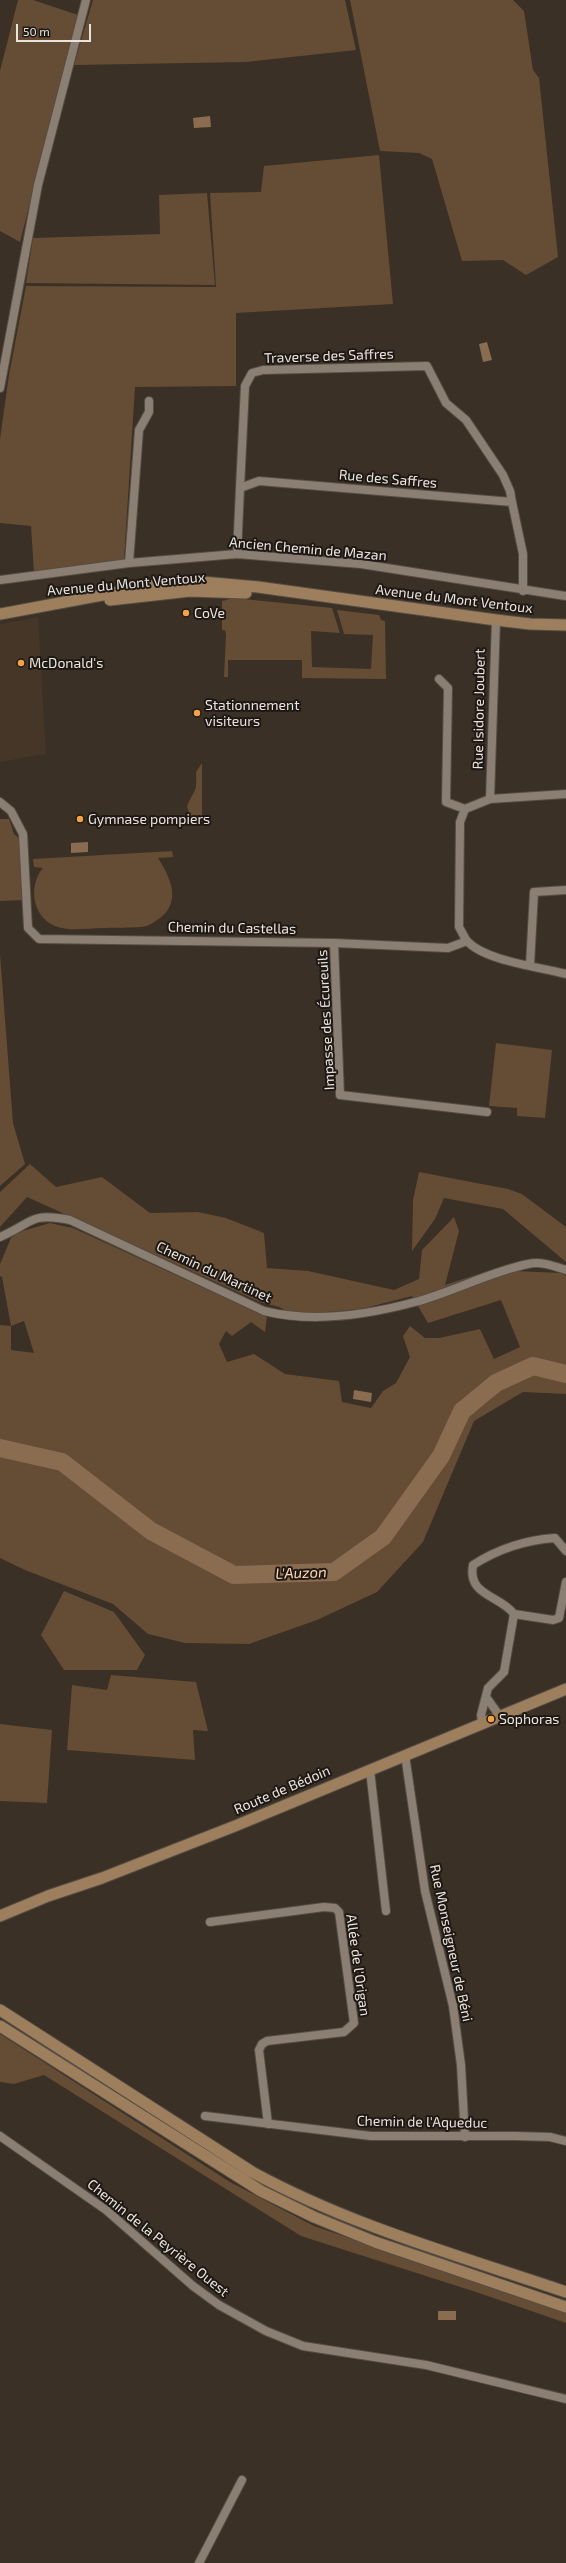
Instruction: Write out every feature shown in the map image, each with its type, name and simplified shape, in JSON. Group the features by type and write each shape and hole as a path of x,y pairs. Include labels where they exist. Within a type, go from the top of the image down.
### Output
{"main road":[{"name":"Avenue du Mont Ventoux","path":"0,614 36,608 190,591 314,596 496,620 566,625"},
{"name":"Route de Bédoin","path":"2,1916 48,1896 147,1862 482,1722 566,1689"},
{"path":"0,2010 252,2172 294,2194 337,2214 566,2292"},
{"path":"0,2026 261,2191 300,2211 375,2242 566,2307"}],"street":[{"path":"0,388 38,185 86,0"},
{"name":"Traverse des Saffres","path":"240,488 245,386 252,374 263,370 427,366 446,403 466,420 503,475 510,491 512,502"},
{"path":"129,563 139,430 150,412 148,401"},
{"name":"Rue des Saffres","path":"240,488 259,481 280,482 354,490 512,502"},
{"path":"237,554 240,488"},
{"path":"512,502 523,554 523,591"},
{"name":"Ancien Chemin de Mazan","path":"0,580 129,563 237,554 361,564 523,591 566,596"},
{"name":"Rue Isidore Joubert","path":"490,799 496,620"},
{"path":"439,678 448,688 446,802 464,809 490,799 566,794"},
{"name":"Chemin du Castellas","path":"0,802 11,811 23,834 28,928 39,939 334,942 448,948 467,941"},
{"path":"464,809 460,822 459,927 467,941 477,949 489,954 566,974"},
{"path":"530,965 534,892 566,890"},
{"name":"Impasse des Écureuils","path":"334,942 340,1095 487,1112"},
{"name":"Chemin du Martinet","path":"0,1237 30,1219 50,1216 70,1220 264,1311 281,1315 311,1318 387,1309 416,1302 528,1263 550,1264 566,1270"},
{"path":"566,1550 555,1538 534,1539 491,1553 473,1565 471,1576 477,1587 509,1608 514,1614 553,1620 559,1618 566,1582"},
{"path":"482,1722 481,1715 491,1684 504,1672 514,1614"},
{"path":"486,1697 500,1715"},
{"name":"Rue Monseigneur de Béni","path":"405,1754 425,1891 454,2006 461,2065 465,2137"},
{"path":"370,1770 386,1911"},
{"name":"Allée de l'Origan","path":"210,1922 324,1907 335,1908 339,1912 354,2023 344,2032 266,2041 262,2044 259,2050 268,2124"},
{"name":"Chemin de l'Aqueduc","path":"205,2116 371,2136 550,2137 566,2141"},
{"name":"Chemin de la Peyrière Ouest","path":"0,2136 106,2210 193,2286 219,2305 266,2331 303,2346 426,2365 566,2399"},
{"path":"199,2563 242,2480"}],"shaded area":[{"path":"18,0 33,0 78,15 20,242 0,231 0,71"},
{"path":"93,0 345,0 356,50 246,62 74,65"},
{"path":"350,0 513,0 524,11 533,70 539,78 558,257 526,275 503,260 462,261 432,159 419,153 380,151"},
{"path":"210,116 211,127 194,128 193,118"},
{"path":"379,155 393,304 236,313 236,386 135,387 124,560 34,572 31,526 0,523 0,439 9,375 26,286 216,287 210,193 261,192 264,166"},
{"path":"207,193 215,285 26,283 33,238 160,234 159,195"},
{"path":"487,342 492,360 483,362 479,344"},
{"path":"234,598 332,608 340,633 311,631 312,667 371,669 373,635 344,634 337,610 379,615 381,620 385,621 386,679 302,678 302,660 228,660 228,677 224,677 226,635 225,630 222,630 222,601"},
{"path":"38,617 46,754 0,762 0,624"},
{"path":"202,763 202,823 190,817 187,806 196,788 196,772"},
{"path":"0,819 9,819 14,834 20,839 23,900 0,901"},
{"path":"88,842 88,852 71,853 71,843"},
{"path":"172,851 173,857 158,858 164,867 171,886 171,903 167,911 160,918 149,925 134,927 66,929 47,922 41,916 37,908 34,891 35,883 43,868 34,867 33,859"},
{"path":"0,954 13,1123 25,1164 0,1186"},
{"path":"496,1043 552,1050 545,1118 517,1116 517,1108 489,1106"},
{"path":"30,1164 56,1187 102,1177 150,1213 198,1212 226,1218 264,1233 267,1268 308,1271 394,1290 419,1279 422,1250 454,1217 459,1231 445,1285 491,1270 561,1273 566,1276 566,1394 523,1392 474,1421 423,1542 377,1592 317,1620 249,1644 185,1643 148,1634 113,1604 25,1570 0,1558 0,1325 11,1326 2,1277 0,1276 0,1264 11,1238 19,1232 50,1223 73,1228 267,1317 265,1332 251,1322 232,1336 226,1331 219,1344 227,1362 254,1354 285,1374 339,1381 342,1402 371,1408 383,1391 396,1383 410,1357 403,1336 410,1326 425,1338 439,1338 480,1329 494,1359 520,1347 501,1300 428,1323 412,1296 361,1309 294,1315 279,1307 260,1302 27,1197 0,1227 0,1192","holes":["24,1321 34,1353 11,1350 11,1326"]},
{"path":"419,1172 508,1189 522,1194 566,1227 566,1262 503,1209 444,1198 435,1219 412,1251 413,1200"},
{"path":"354,1390 372,1393 371,1402 353,1399"},
{"path":"64,1591 114,1612 145,1655 137,1670 64,1670 41,1635"},
{"path":"111,1675 196,1682 208,1731 193,1730 195,1760 67,1750 72,1685 107,1690"},
{"path":"0,1724 52,1730 47,1803 0,1801"},
{"path":"0,2034 230,2182 314,2226 566,2313 566,2323 479,2293 301,2236 44,2075 14,2084 0,2082"},
{"path":"438,2311 456,2311 456,2320 438,2320"}],"waterway":[{"name":"L'Auzon","path":"0,1448 62,1462 151,1531 234,1575 334,1572 383,1537 441,1456 462,1411 496,1383 533,1366 566,1374"}],"place":[{"name":"CoVe","path":"186,613"},
{"name":"McDonald's","path":"21,663"},
{"name":"Stationnement visiteurs","path":"197,713"},
{"name":"Gymnase pompiers","path":"80,819"},
{"name":"Sophoras","path":"491,1719"}]}
